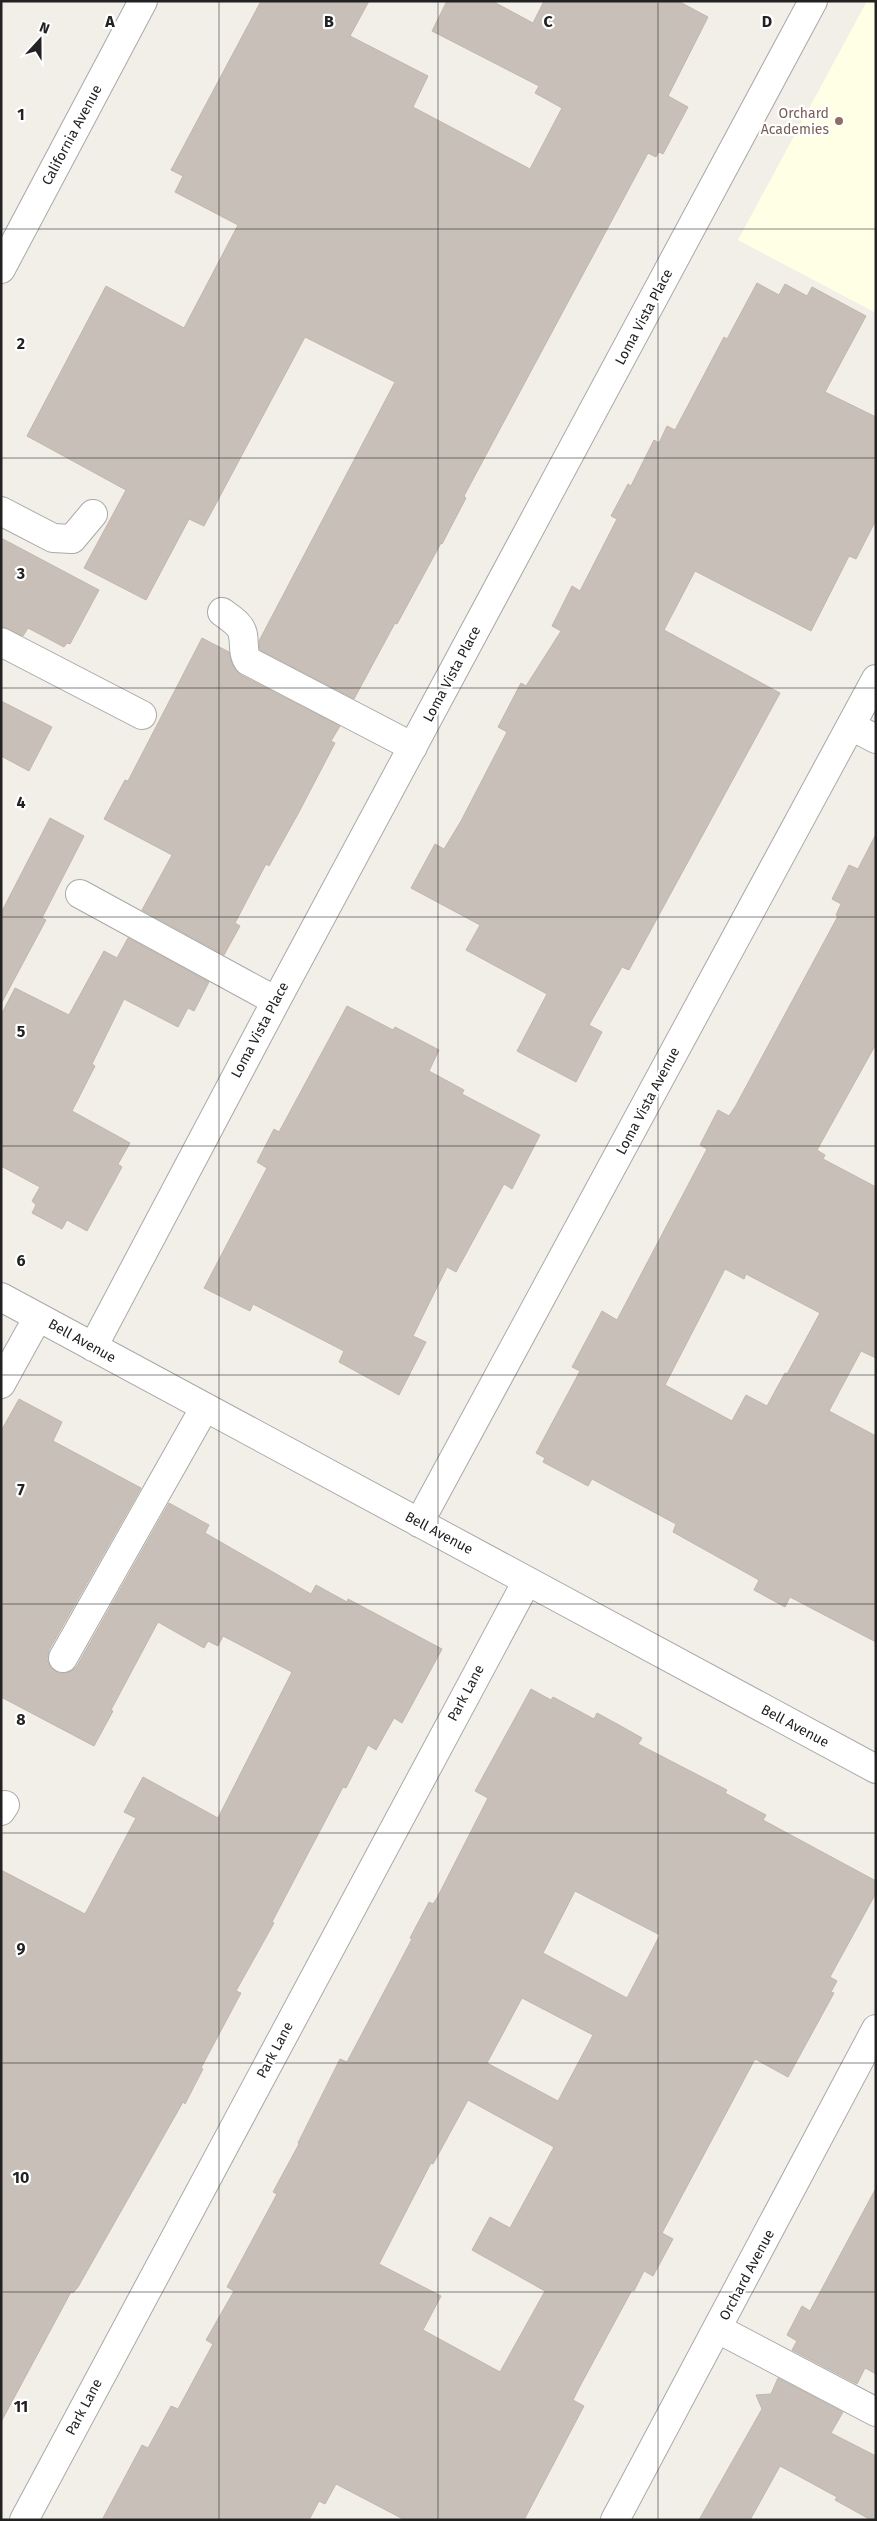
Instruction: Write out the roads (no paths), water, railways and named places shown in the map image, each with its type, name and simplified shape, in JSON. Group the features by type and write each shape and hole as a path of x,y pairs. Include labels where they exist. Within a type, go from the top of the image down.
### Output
{"street":[{"name":"California Avenue","path":"1,269 143,1"},
{"name":"Loma Vista Place","path":"92,1347 813,1"},
{"path":"1,511 53,538 72,539 94,514"},
{"path":"222,612 240,626 244,638 244,652 248,661 413,748"},
{"path":"1,642 142,715"},
{"name":"Loma Vista Avenue","path":"419,1523 876,679"},
{"path":"851,726 876,739"},
{"path":"80,894 276,1001"},
{"name":"Bell Avenue","path":"1,1297 876,1770"},
{"path":"1,1384 38,1317"},
{"path":"63,1658 205,1407"},
{"name":"Park Lane","path":"24,2520 527,1581"},
{"name":"Orchard Avenue","path":"615,2520 876,2029"},
{"path":"718,2328 876,2412"}],"place":[{"name":"Orchard Academies","path":"839,121"}]}
